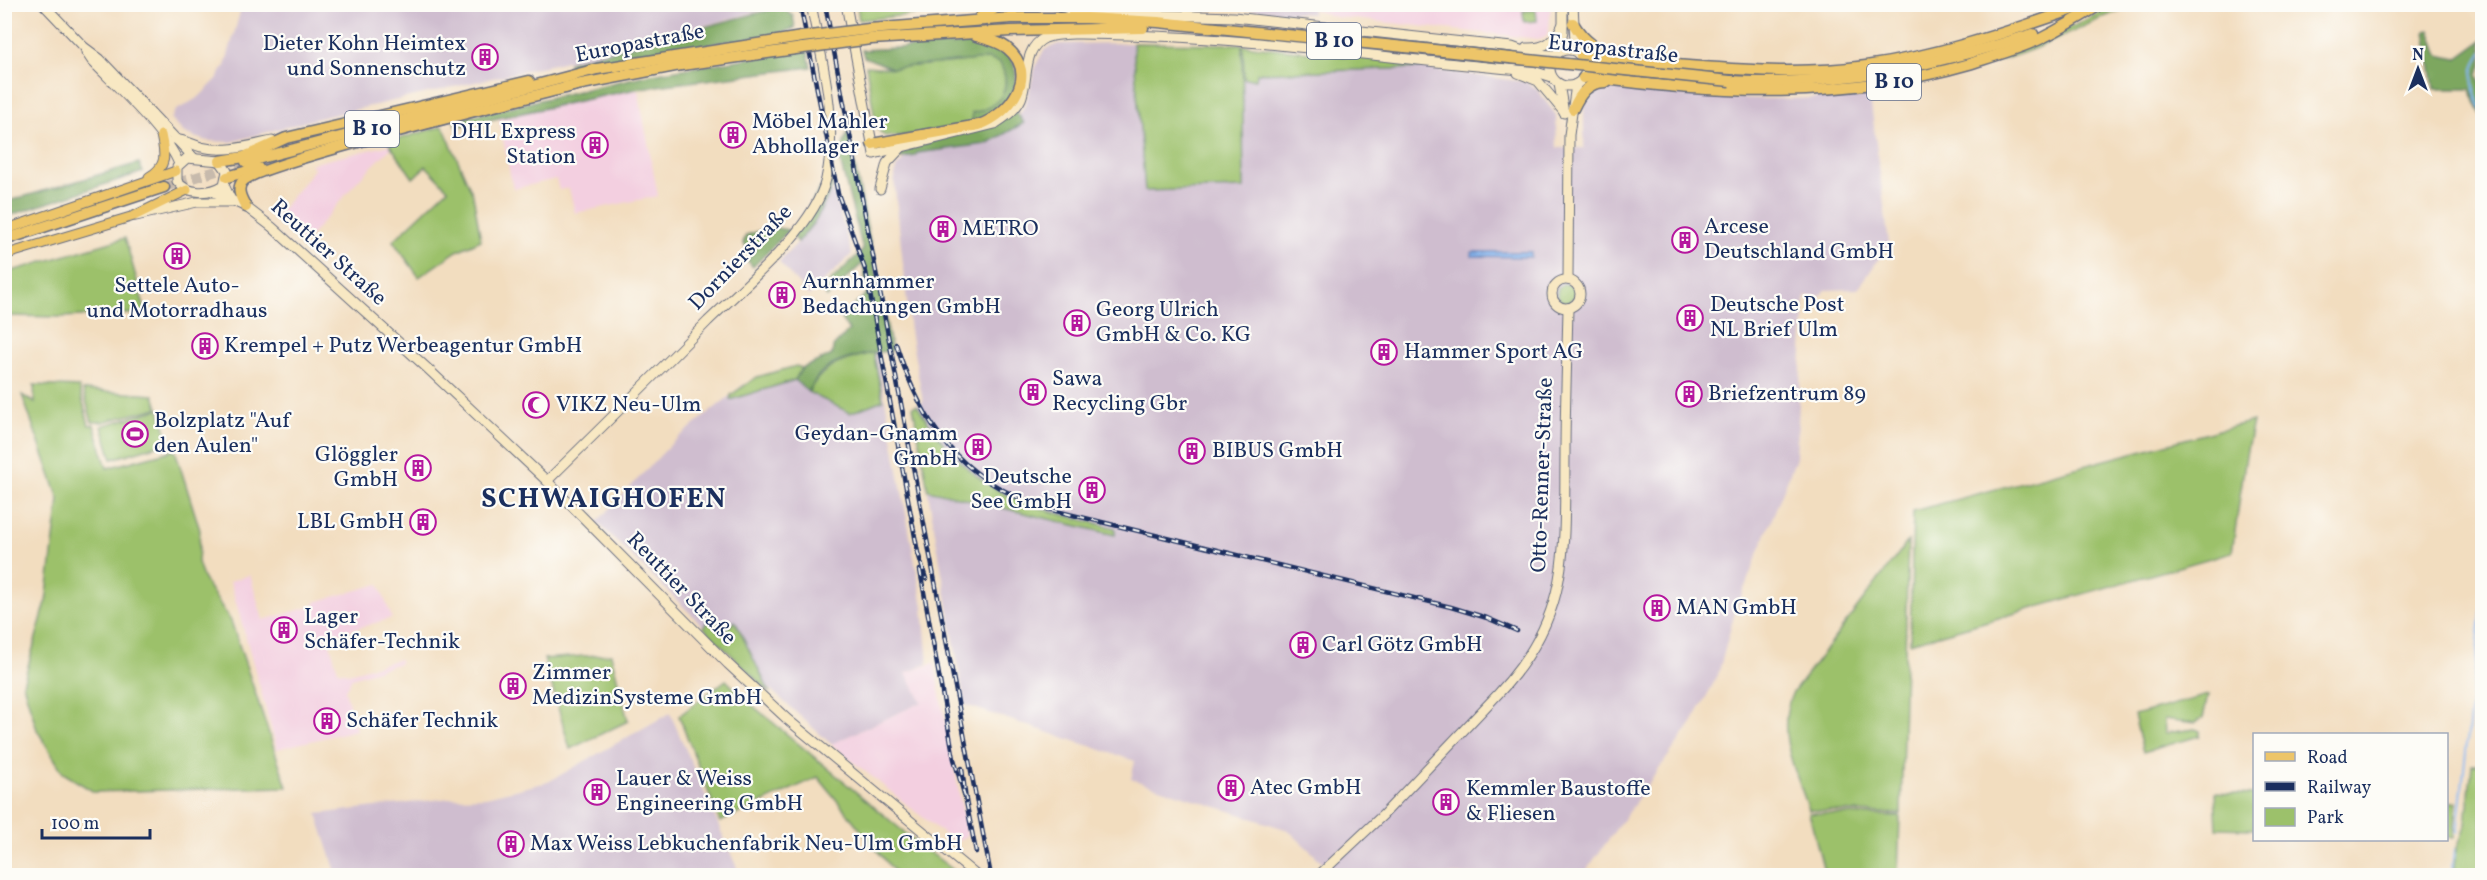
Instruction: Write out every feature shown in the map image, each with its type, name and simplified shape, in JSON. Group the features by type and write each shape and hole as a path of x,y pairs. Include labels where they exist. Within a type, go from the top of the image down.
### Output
{"highway":[{"path":"974,20 1003,4"},
{"name":"B 10","path":"1579,81 1591,77 1701,89 1752,91 1862,87 1900,81 1997,56 2041,38 2076,11 2102,4"},
{"path":"1579,55 1762,72 1864,66 1907,59 2076,11"},
{"name":"Europastraße","path":"246,162 597,69 974,20 1041,16 1158,22 1730,81 1786,81 1872,74 1945,60 2000,45 2076,11"},
{"name":"B 10","path":"1041,16 1098,13"},
{"path":"1568,24 1595,48 1625,61"},
{"name":"Europastraße","path":"870,34 1114,27 1221,30"},
{"path":"1030,30 1096,34"},
{"path":"873,149 993,120 1016,98 1020,81 1016,59 1009,50 1001,44 964,33"},
{"name":"Europastraße","path":"498,97 573,86 802,43"},
{"path":"220,161 244,157 286,138 520,83 597,69"},
{"name":"B 10","path":"1568,111 1580,94 1592,85 1600,82 1627,82"},
{"path":"246,207 240,195 242,183 249,177 279,165 573,86"},
{"path":"225,181 250,169 279,165"},
{"path":"4,242 164,187"}],"main road":[{"path":"140,183 159,171 164,164 165,154 161,135"},
{"path":"4,230 140,183 177,167"},
{"path":"4,255 134,216 187,190"}],"street":[{"path":"43,4 84,47 100,59 194,158"},
{"name":"Dornierstraße","path":"547,481 770,260 806,220 816,204 825,182 830,158 831,124 811,4"},
{"path":"846,4 873,149"},
{"name":"Europastraße","path":"1051,4 1076,11 1098,13 1234,17 1512,47 1531,54 1557,54"},
{"path":"1563,4 1568,24 1579,55 1585,64 1579,81 1569,86 1559,84 1552,77 1550,65 1557,54 1568,24 1573,4"},
{"path":"1512,47 1542,48 1568,24"},
{"name":"Europastraße","path":"873,149 904,145 996,124 1020,100 1029,57 1039,42 1054,36 1096,34 1202,38 1510,69 1543,73 1552,77"},
{"path":"84,47 92,61 161,135 175,155 177,181 187,190"},
{"path":"1557,54 1569,50 1579,55"},
{"path":"1510,69 1538,81 1568,111"},
{"name":"Otto-Renner-Straße","path":"1568,111 1579,81"},
{"name":"Otto-Renner-Straße","path":"1318,876 1383,815 1514,678 1535,647 1547,624 1556,598 1564,554 1568,308 1577,303 1580,293 1577,284 1568,280 1568,111 1559,84"},
{"path":"174,139 189,141 200,147 228,149 286,138"},
{"path":"880,189 887,163 904,145"},
{"path":"134,216 197,202 232,202 225,181 224,165 220,161 187,158 177,167"},
{"path":"213,191 225,181"},
{"name":"Reuttier Straße","path":"187,190 213,191 246,207 272,227 547,481 728,664 787,719 977,876"},
{"path":"1568,280 1559,282 1552,292 1558,305 1568,308"}],"shaded area":[{"path":"242,4 782,5 593,55 319,118 231,142 208,141 194,137 183,132 171,119 175,111 199,97 217,79 225,66"},
{"path":"1314,4 1312,14 1188,5"},
{"path":"1314,5 1551,5 1549,30 1546,37 1538,39 1336,17 1314,10"},
{"path":"1058,44 1243,45 1526,82 1536,88 1556,115 1557,148 1584,148 1584,107 1595,94 1609,89 1720,98 1789,99 1870,96 1889,244 1858,289 1826,290 1819,297 1805,297 1796,458 1735,612 1718,675 1692,723 1583,875 1336,875 1288,830 1131,779 1135,761 965,705 913,406 923,402 910,331 894,179 896,168 909,154 1013,126 1026,103 1036,65 1044,50"},
{"path":"638,90 658,196 575,213 569,188 559,190 556,179 513,189 499,119 539,108"},
{"path":"390,145 392,147 359,179 303,245 275,218 315,168 310,164"},
{"path":"832,188 852,254 809,296 779,262 816,220"},
{"path":"876,350 923,606 928,664 906,673 922,702 831,744 741,663 597,522 672,443 743,385"},
{"path":"250,575 263,620 379,584 392,618 328,637 338,671 349,673 400,659 400,663 352,678 345,690 356,730 277,749 230,581"},
{"path":"934,663 967,835 955,843 831,744 922,702 906,673"},
{"path":"670,713 740,875 337,875 317,814 450,798 486,797 548,782"}],"green space":[{"path":"857,4 988,5 982,8 859,20"},
{"path":"2114,5 2138,5 2113,13 2041,46 1981,67 1877,91 1876,88 2074,26"},
{"path":"781,7 793,16 795,28 778,34 696,46 570,70 569,62"},
{"path":"1536,10 1537,21 1524,22 1523,11"},
{"path":"2430,30 2439,55 2457,59 2482,41 2482,66 2478,75 2482,87 2482,118 2470,89 2434,89 2425,31"},
{"path":"984,43 998,48 1009,56 1016,72 1016,81 1011,98 1005,105 996,113 973,123 972,113 990,106 1001,96 1005,81 1000,63 988,59 892,68 864,57 862,50"},
{"path":"1133,43 1242,44 1244,188 1145,191"},
{"path":"1243,45 1420,64 1420,68 1257,73 1256,79 1244,79"},
{"path":"807,49 811,67 641,88 456,127 454,120 651,74"},
{"path":"988,59 1000,63 1004,73 1004,89 996,102 972,113 973,123 894,136 883,135 876,126 866,66 892,68"},
{"path":"1016,112 1024,123 986,144 917,153 915,156 896,159 905,151"},
{"path":"443,126 473,195 481,240 457,251 419,277 393,241 448,189 426,166 413,178 388,142"},
{"path":"848,131 892,351 864,355 833,365 819,375 808,392 795,380 802,368 832,355 833,347 849,330 841,319 867,293 863,263 827,297 822,289 863,250 839,157"},
{"path":"139,163 143,172 5,217 5,202"},
{"path":"830,172 832,188 816,220 798,242 792,235"},
{"path":"771,227 789,230 753,267 747,260 752,255 743,243 746,235"},
{"path":"125,238 146,313 61,317 6,316 5,273"},
{"path":"1566,284 1572,287 1575,293 1572,299 1566,302 1560,299 1557,293 1560,287"},
{"path":"873,352 883,400 850,413 808,392 829,368"},
{"path":"796,366 802,368 795,380 730,400 731,395 757,377"},
{"path":"34,385 79,387 89,425 94,425 107,468 175,450 200,530 198,562 203,578 231,621 287,787 94,792 63,773 37,730 23,684 46,602 59,499 22,395 35,403"},
{"path":"83,390 154,395 158,408 102,422 92,422"},
{"path":"917,405 937,435 978,477 1024,502 1115,528 1115,535 928,490 913,406"},
{"name":"Bolzplatz \"Auf den Aulen\"","path":"159,409 169,442 112,459 102,426"},
{"path":"2253,421 2232,552 1910,643 1913,511"},
{"path":"1908,541 1901,814 1809,810 1793,767 1786,738 1787,709 1792,694"},
{"path":"711,617 724,631 735,621 770,693 703,627"},
{"path":"611,654 628,721 570,749 544,659"},
{"path":"726,680 746,700 916,842 960,875 897,875 818,777 720,822 679,716"},
{"path":"2208,695 2203,718 2196,723 2164,719 2165,733 2195,729 2200,731 2200,736 2143,752 2134,715"},
{"path":"2472,765 2482,765 2482,875 2454,875 2457,848 2466,824"},
{"path":"2215,793 2253,795 2253,829 2217,828"},
{"path":"2448,802 2457,802 2454,838 2448,837"},
{"path":"1809,813 1900,816 1898,875 1825,875"}],"water":[{"path":"1472,252 1531,252 1531,257 1472,256"}],"waterway":[{"path":"2482,52 2473,75 2474,89 2482,112"},
{"path":"2457,833 2482,607"},
{"path":"2452,876 2455,849"}],"tunnel":[{"path":"164,187 246,162"}],"railway":[{"path":"800,4 838,194 866,272 918,553 926,579"},
{"path":"825,4 991,876"},
{"path":"896,344 919,401 933,426 950,448 969,467 991,483 1018,497 1048,509 1451,607 1487,618 1517,631"},
{"path":"920,570 954,759 966,801 976,852"},
{"path":"962,768 966,801"}],"place":[{"name":"Dieter Kohn Heimtex und Sonnenschutz","path":"485,57"},
{"name":"Möbel Mahler Abhollager","path":"733,135"},
{"name":"DHL Express Station","path":"595,145"},
{"name":"METRO","path":"943,229"},
{"name":"Arcese Deutschland GmbH","path":"1685,240"},
{"name":"Settele Auto- und Motorradhaus","path":"177,256"},
{"name":"Aurnhammer Bedachungen GmbH","path":"782,295"},
{"name":"Deutsche Post NL Brief Ulm","path":"1690,318"},
{"name":"Georg Ulrich GmbH & Co. KG","path":"1077,323"},
{"name":"Krempel + Putz Werbeagentur GmbH","path":"205,346"},
{"name":"Hammer Sport AG","path":"1384,352"},
{"name":"Sawa Recycling Gbr","path":"1033,392"},
{"name":"Briefzentrum 89","path":"1689,394"},
{"name":"VIKZ Neu-Ulm","path":"536,405"},
{"name":"Bolzplatz \"Auf den Aulen\"","path":"135,434"},
{"name":"Geydan-Gnamm GmbH","path":"978,447"},
{"name":"BIBUS GmbH","path":"1192,451"},
{"name":"Glöggler GmbH","path":"418,468"},
{"name":"Deutsche See GmbH","path":"1092,490"},
{"name":"LBL GmbH","path":"423,522"},
{"name":"MAN GmbH","path":"1657,608"},
{"name":"Lager Schäfer-Technik","path":"284,630"},
{"name":"Carl Götz GmbH","path":"1303,645"},
{"name":"Zimmer MedizinSysteme GmbH","path":"513,686"},
{"name":"Schäfer Technik","path":"327,721"},
{"name":"Atec GmbH","path":"1231,788"},
{"name":"Lauer & Weiss Engineering GmbH","path":"597,792"},
{"name":"Kemmler Baustoffe & Fliesen","path":"1446,802"},
{"name":"Max Weiss Lebkuchenfabrik Neu-Ulm GmbH","path":"511,844"}],"district":[{"name":"SCHWAIGHOFEN","path":"604,499"}]}
